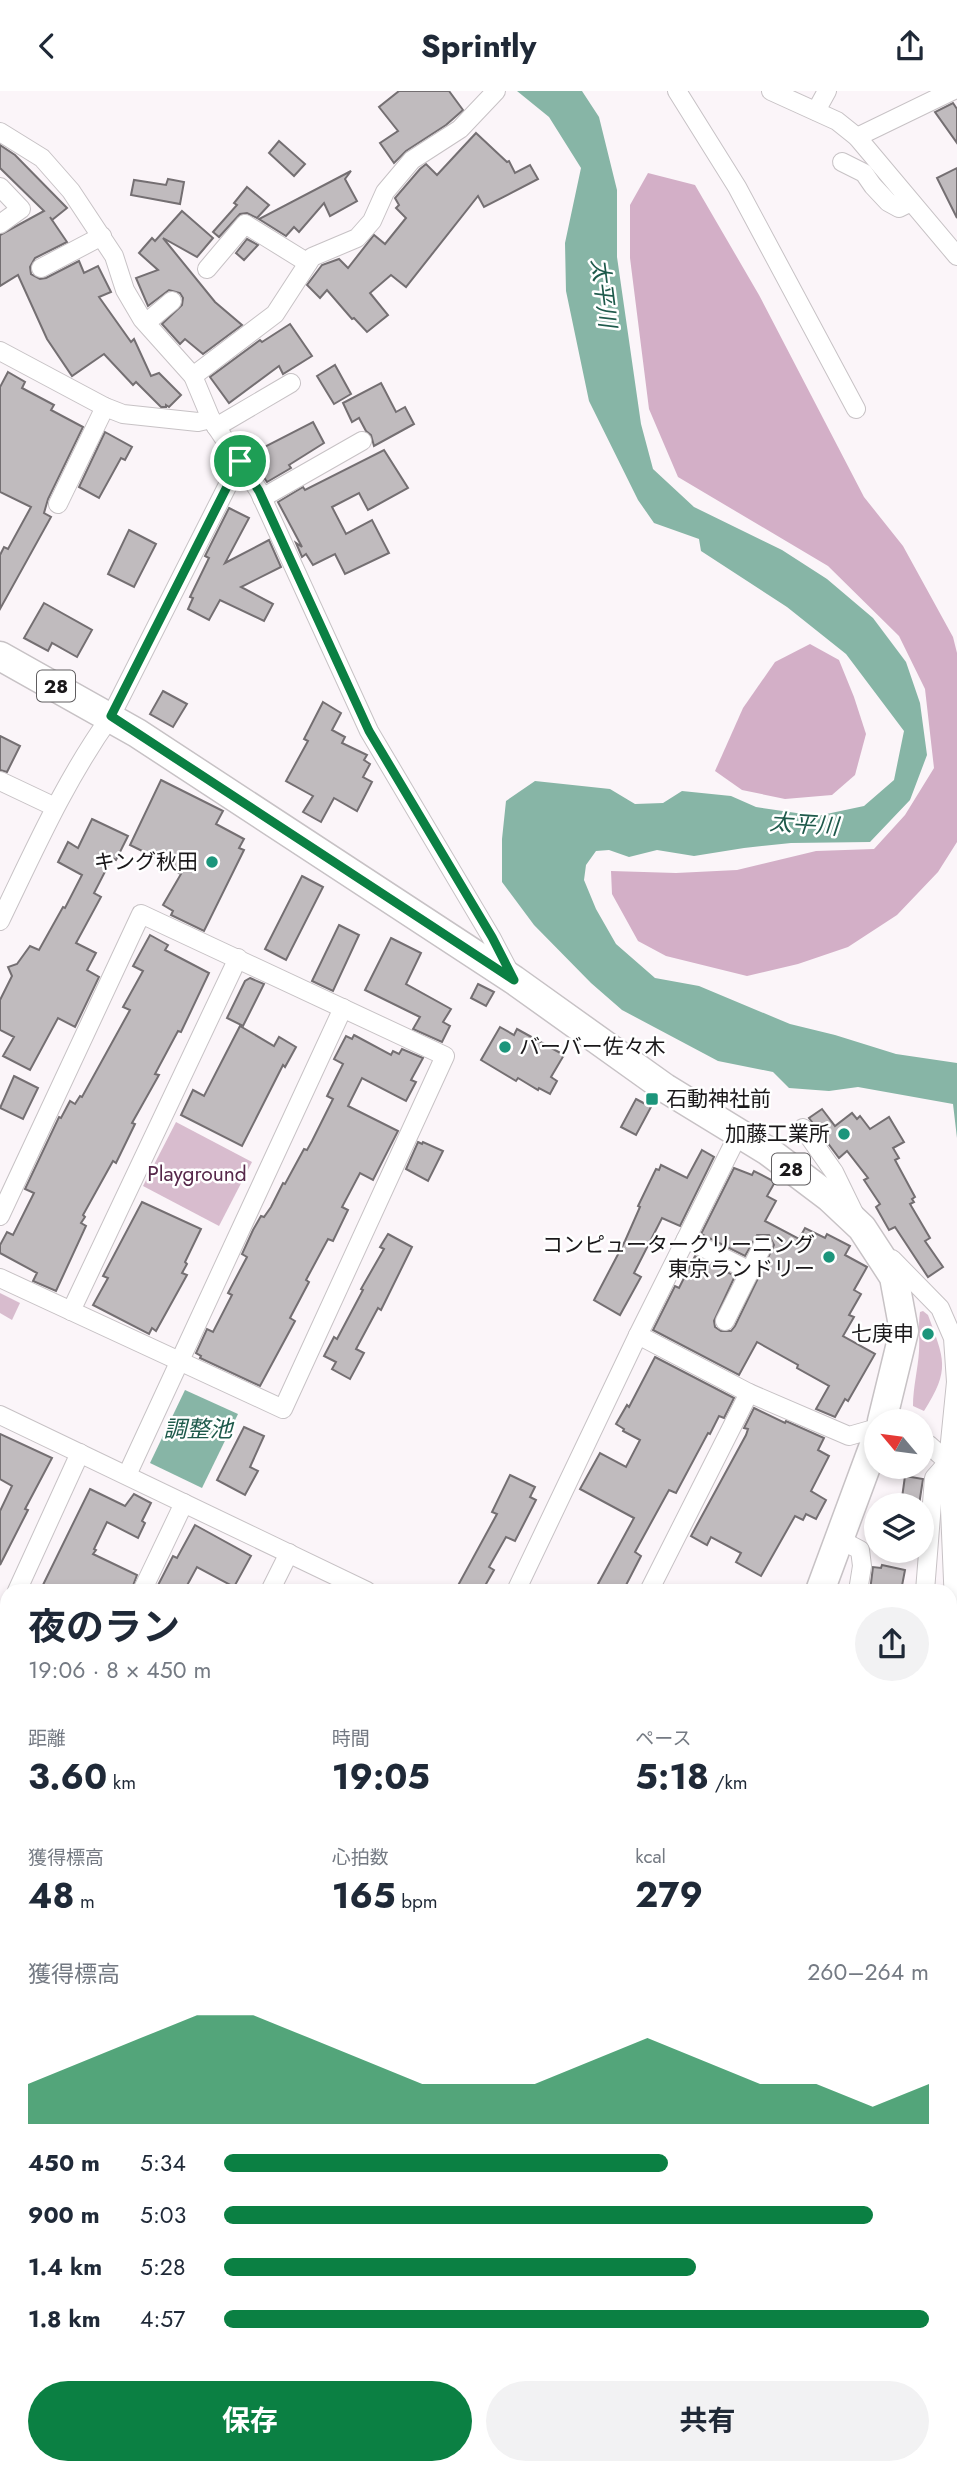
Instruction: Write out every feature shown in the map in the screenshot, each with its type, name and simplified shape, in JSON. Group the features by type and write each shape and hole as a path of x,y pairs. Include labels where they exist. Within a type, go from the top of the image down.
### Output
{"main road":[{"name":"28","path":"0,656 111,716 514,980 665,1088 768,1151 829,1197 862,1228 894,1277 904,1331 885,1409"},
{"path":"823,1584 864,1472"}],"street":[{"path":"193,376 275,314 312,257 357,238 372,221 385,192 412,160 460,129 496,91"},
{"path":"677,91 737,187 856,409"},
{"path":"771,91 837,121 857,137 957,256"},
{"path":"816,111 827,91"},
{"path":"857,137 952,91"},
{"path":"0,132 42,158 71,191 114,256 125,290 142,319 193,376 213,423 262,498 369,731 492,937 514,980"},
{"path":"842,162 864,173 888,202 899,208 911,202"},
{"path":"0,187 21,209 0,224"},
{"path":"207,269 245,224 308,263"},
{"path":"41,268 102,236"},
{"path":"147,322 172,301"},
{"path":"0,351 104,407 123,414 213,423 291,383"},
{"path":"58,504 104,407"},
{"path":"262,498 362,441"},
{"path":"0,921 55,807 111,716 240,461"},
{"path":"0,781 55,807"},
{"path":"0,1216 141,914 445,1056 283,1409 0,1278"},
{"path":"71,1311 238,958"},
{"path":"127,1475 343,1008"},
{"path":"803,1128 917,1285"},
{"path":"519,1584 638,1335 739,1133"},
{"path":"834,1172 862,1228 940,1308 953,1338 956,1382 948,1462 954,1584"},
{"path":"686,1239 750,1271"},
{"path":"725,1321 763,1245"},
{"path":"638,1335 749,1393 849,1436 864,1432"},
{"path":"653,1584 749,1393"},
{"path":"0,1415 353,1584"},
{"path":"934,1449 948,1462"},
{"path":"20,1584 80,1453"},
{"path":"926,1584 934,1478 948,1462"},
{"path":"145,1584 184,1503"},
{"path":"839,1539 860,1550 862,1566 859,1584"},
{"path":"274,1584 289,1553"}],"green space":[{"name":"Playground","path":"176,1122 252,1162 219,1226 143,1186"},
{"path":"0,1293 20,1303 12,1320 0,1313"},
{"path":"920,1312 928,1315 942,1364 938,1384 925,1409 913,1406"}],"shaded area":[{"path":"648,173 695,185 759,295 864,497 903,546 953,637 957,653 957,842 938,872 897,915 848,947 798,964 747,976 666,956 638,941 612,894 611,871 676,873 737,870 816,851 874,849 905,815 934,768 925,689 899,636 828,566 678,477 649,409 630,258 630,205"},
{"path":"810,644 839,660 854,697 866,734 855,775 832,795 785,799 742,790 715,771 743,708 775,662"}],"water":[{"name":"太平川","path":"517,91 582,91 599,117 617,190 617,257 641,424 653,469 694,507 782,550 827,579 873,618 906,662 920,703 927,755 910,800 870,842 791,843 694,856 657,850 629,857 609,850 596,851 586,865 584,880 596,909 616,944 655,978 699,986 790,1024 896,1054 957,1063 957,1138 953,1104 858,1087 829,1091 789,1088 773,1072 718,1061 622,1010 591,983 534,925 502,882 502,839 506,801 535,781 610,789 635,804 663,803 682,791 731,796 756,807 817,816 864,806 894,780 904,731 846,654 787,607 701,551 699,539 654,523 638,500 589,401 566,291 565,243 581,168 549,117"},
{"name":"調整池","path":"185,1390 238,1414 202,1488 150,1463"}],"building":[{"path":"399,91 449,91 463,110 446,125 406,151 394,163 380,143 398,131 379,107"},
{"path":"953,103 957,109 957,143 935,112"},
{"path":"476,133 509,161 515,173 530,165 538,179 484,207 478,196 406,287 391,275 370,293 388,315 367,332 327,290 320,298 307,285 322,265 339,259 348,268 374,235 385,244 406,218 396,208 399,205 395,198 426,164 437,175"},
{"path":"279,141 305,164 294,176 269,153"},
{"path":"0,145 15,155 67,208 52,220 67,242 35,258 30,267 31,274 40,279 46,278 79,261 84,273 98,266 111,292 99,297 131,342 134,339 151,376 159,373 181,395 169,407 161,407 136,382 133,385 104,354 72,376 47,339 18,275 0,286 0,235 44,211 0,168"},
{"path":"957,168 957,218 937,178"},
{"path":"351,171 345,179 357,201 330,216 324,203 299,232 294,227 286,236 259,219"},
{"path":"168,179 184,182 180,204 131,195 134,180 166,185"},
{"path":"247,187 269,205 257,218 247,213 240,214 219,237 213,232 237,205 234,203"},
{"path":"182,211 213,238 197,257 163,238 215,302 242,325 203,354 185,339 180,344 162,324 182,305 183,298 180,293 169,290 148,306 136,278 158,270 139,253 152,238 155,241"},
{"path":"247,239 258,245 244,260 236,253"},
{"path":"290,324 312,356 283,374 279,366 229,403 210,377 260,340 262,342"},
{"path":"335,365 351,394 334,404 317,376"},
{"path":"8,372 25,382 22,388 54,405 51,410 83,427 48,499 44,513 51,517 0,609 0,555 4,547 8,549 31,507 0,492 0,387"},
{"path":"381,383 396,412 405,407 414,424 374,446 371,435 359,418 352,422 343,403"},
{"path":"313,422 324,443 267,482 249,455"},
{"path":"105,432 132,447 125,460 121,458 99,498 79,487"},
{"path":"384,450 408,488 368,510 359,493 332,507 346,534 372,520 389,553 345,574 335,554 313,565 306,554 302,557 296,543 302,547 278,502 303,487 305,490"},
{"path":"229,508 249,518 225,563 269,540 281,567 241,587 273,604 264,621 220,600 209,620 188,609 193,598 190,597 209,558 205,556"},
{"path":"129,530 156,544 134,587 108,574"},
{"path":"44,603 92,630 77,657 52,643 48,651 24,638"},
{"path":"163,691 187,704 173,727 150,714"},
{"path":"323,702 341,713 332,730 345,737 342,743 367,755 364,760 370,764 363,777 372,782 357,811 334,798 321,822 303,812 313,796 286,781 308,741 304,739"},
{"path":"0,736 20,746 7,772 0,770"},
{"path":"161,780 223,811 216,824 244,839 239,848 244,850 204,931 171,915 173,911 163,905 181,870 130,845"},
{"path":"92,819 128,836 116,860 112,858 94,893 101,897 76,943 96,953 87,970 99,977 75,1027 58,1018 30,1070 3,1056 14,1037 0,1030 0,1000 12,976 8,967 17,964 30,946 39,950 63,907 65,908 82,875 58,862 68,842 78,848"},
{"path":"302,876 323,887 286,960 265,949"},
{"path":"339,925 359,935 333,991 312,981"},
{"path":"150,935 168,945 165,950 209,973 181,1032 178,1031 155,1074 159,1075 132,1123 135,1124 116,1163 113,1161 83,1215 85,1217 81,1223 86,1226 56,1291 33,1281 37,1273 0,1253 0,1245 7,1232 13,1235 34,1193 25,1189 59,1117 61,1118 70,1101 75,1104 80,1096 82,1097 130,1010 123,1007 143,971 133,966"},
{"path":"391,938 421,953 406,984 451,1009 443,1022 450,1026 442,1042 413,1029 420,1017 365,990"},
{"path":"250,978 264,984 243,1026 227,1018 245,981"},
{"path":"478,984 494,992 486,1006 471,998"},
{"path":"240,1026 274,1046 279,1037 296,1047 285,1067 283,1065 242,1146 181,1115 193,1090 204,1096"},
{"path":"500,1027 514,1035 517,1029 564,1055 551,1077 557,1081 550,1094 518,1078 516,1081 481,1060"},
{"path":"354,1035 391,1055 393,1051 399,1054 402,1049 423,1058 411,1080 416,1082 406,1101 362,1078 348,1106 398,1131 373,1180 360,1173 342,1207 348,1210 333,1241 328,1239 306,1280 309,1282 290,1318 295,1321 260,1386 200,1358 196,1353 207,1329 213,1332 232,1295 228,1293 247,1257 242,1254 253,1230 261,1216 264,1217 271,1207 304,1149 307,1150 333,1099 327,1096 343,1064 334,1059 346,1036 352,1039"},
{"path":"14,1076 38,1088 23,1119 0,1108"},
{"path":"636,1099 651,1107 636,1135 621,1127"},
{"path":"822,1109 835,1126 852,1113 857,1119 860,1116 870,1129 889,1117 904,1142 893,1148 899,1158 895,1160 915,1197 910,1204 930,1238 925,1241 943,1267 928,1277 895,1227 889,1230 876,1207 880,1204 864,1180 868,1178 847,1151 839,1158 809,1118"},
{"path":"418,1142 443,1151 428,1181 406,1169"},
{"path":"702,1150 714,1157 680,1226 662,1218 634,1273 641,1277 620,1315 594,1300 625,1241 656,1169 659,1170 661,1165 687,1178"},
{"path":"734,1168 752,1175 754,1171 775,1182 767,1196 776,1201 765,1221 799,1239 805,1228 825,1238 827,1234 850,1246 845,1255 867,1267 854,1290 861,1294 849,1315 854,1317 843,1336 875,1354 848,1401 845,1399 835,1417 816,1409 829,1386 757,1342 739,1375 653,1330 675,1286 679,1288 695,1256 735,1276 714,1321 715,1327 721,1331 731,1331 735,1326 774,1245 769,1235 757,1235 745,1256 701,1234"},
{"path":"142,1202 201,1229 185,1262 187,1264 182,1273 187,1275 156,1331 152,1328 149,1334 93,1305 108,1278 103,1276"},
{"path":"388,1234 412,1247 381,1310 378,1308 356,1349 364,1353 350,1379 332,1369 336,1362 324,1356 334,1337 337,1339 363,1290 361,1289 384,1249 380,1247"},
{"path":"655,1357 734,1398 724,1418 719,1416 710,1434 708,1433 676,1493 669,1490 635,1552 641,1556 627,1584 598,1584 634,1518 580,1489 600,1453 626,1467 640,1440 616,1424 627,1405 629,1407"},
{"path":"754,1408 824,1438 818,1450 829,1456 811,1491 826,1500 816,1519 806,1514 803,1520 795,1516 761,1576 736,1562 741,1553 711,1537 707,1545 691,1536 746,1435 748,1429 744,1428"},
{"path":"244,1427 264,1436 250,1467 258,1471 245,1495 217,1480"},
{"path":"0,1434 52,1458 0,1565 0,1511 12,1486 0,1479"},
{"path":"510,1475 535,1487 530,1497 536,1500 515,1541 506,1537 489,1567 494,1570 486,1584 459,1584 497,1514 492,1512"},
{"path":"905,1479 923,1479 921,1493 903,1493"},
{"path":"90,1489 125,1506 134,1494 151,1503 142,1521 145,1523 138,1538 107,1522 94,1549 96,1550 93,1554 137,1575 134,1584 43,1584"},
{"path":"195,1525 251,1556 236,1584 228,1584 197,1567 188,1584 159,1584 173,1556 177,1558"},
{"path":"882,1565 905,1570 902,1584 871,1584 873,1567 881,1568"}],"place":[{"name":"キング秋田","path":"212,862"},
{"name":"バーバー佐々木","path":"505,1047"},
{"name":"石動神社前","path":"652,1099"},
{"name":"加藤工業所","path":"844,1134"},
{"name":"コンピュータークリーニング 東京ランドリー","path":"829,1257"},
{"name":"七庚申","path":"928,1334"}],"route":[{"path":"240,461 259,491 369,731 492,937 514,980 111,716 240,461"}]}
